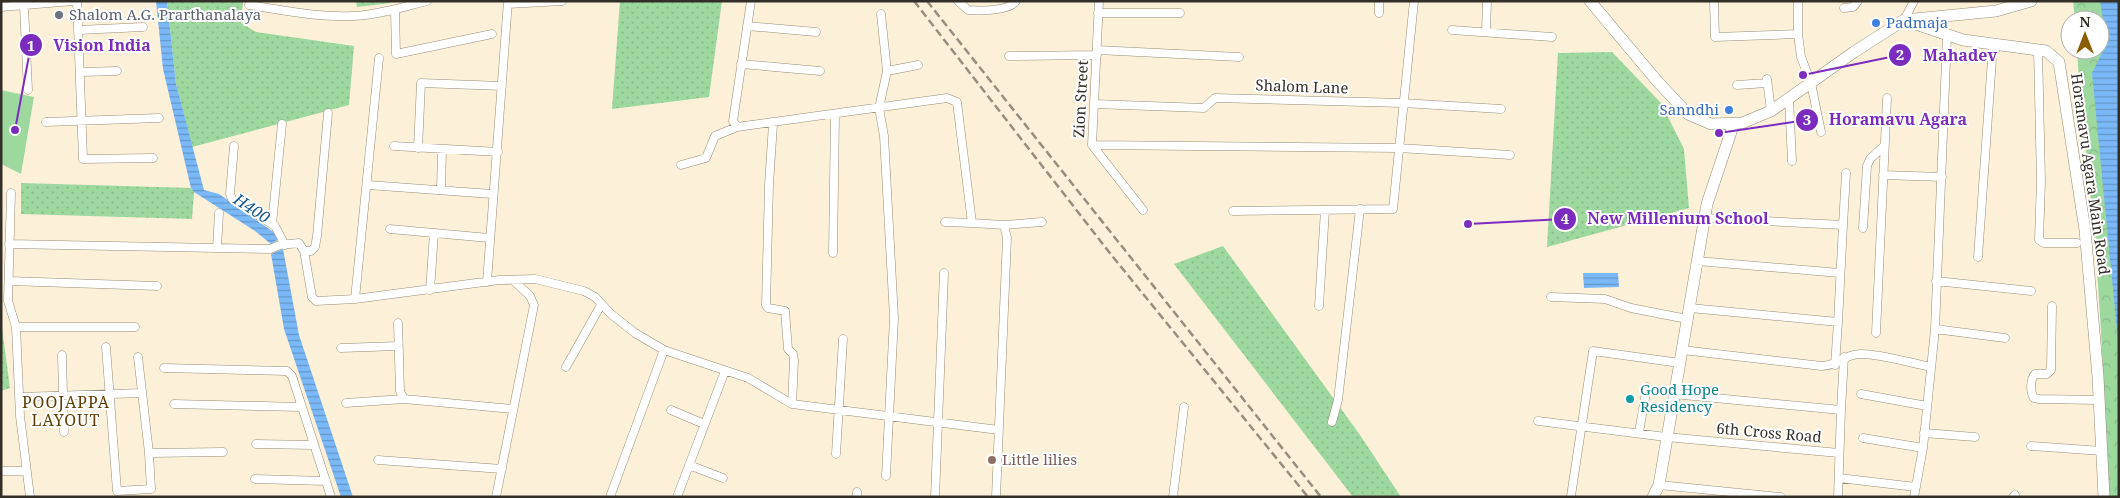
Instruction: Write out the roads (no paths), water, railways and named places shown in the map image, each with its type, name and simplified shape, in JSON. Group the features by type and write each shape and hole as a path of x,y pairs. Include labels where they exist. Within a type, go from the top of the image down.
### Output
{"street":[{"path":"1,7 73,1"},
{"path":"77,1 83,159 153,158"},
{"path":"249,5 308,13 354,16 395,10 427,1"},
{"path":"487,282 492,194 498,152 508,3 562,1"},
{"path":"737,127 733,121 751,1"},
{"path":"958,1 968,10 976,11 1008,7 1014,5 1016,1"},
{"name":"Zion Street","path":"1099,1 1092,145 1143,210"},
{"path":"1379,1 1379,12"},
{"path":"1233,211 1393,209 1414,1"},
{"path":"1486,32 1487,1"},
{"path":"1590,1 1657,81 1688,114 1711,124 1746,121 1771,111 1904,20 2031,1"},
{"path":"1714,1 1715,38 1798,34"},
{"path":"1798,1 1798,34 1801,57 1811,83 1821,132"},
{"path":"1844,8 1853,6 1858,1"},
{"path":"1904,20 1914,1"},
{"path":"24,6 28,90"},
{"path":"395,10 396,54 492,34"},
{"path":"1098,12 1180,13"},
{"path":"881,14 887,71 879,108 884,136 894,318 886,476"},
{"name":"Horamavu Agara Main Road","path":"1904,20 1947,36 1993,45 2046,51 2059,62 2085,230 2099,400 2104,497"},
{"path":"747,26 816,32"},
{"path":"79,30 143,27"},
{"path":"1452,30 1552,37"},
{"path":"1914,497 1923,448 1934,329 1947,36"},
{"path":"1978,257 1993,45"},
{"path":"2038,50 2041,181 2039,240 2044,243 2077,243"},
{"path":"1009,56 1097,53 1239,57"},
{"path":"355,299 368,185 379,58"},
{"path":"741,64 820,71"},
{"path":"887,71 918,65"},
{"path":"81,72 117,71"},
{"path":"1737,85 1767,81 1771,111"},
{"path":"418,148 421,83 502,86"},
{"path":"681,165 706,158 715,136 737,127 773,124 947,98 957,102 972,223"},
{"name":"Shalom Lane","path":"1094,104 1204,108 1215,98 1501,109"},
{"path":"1876,333 1887,98"},
{"path":"1789,100 1792,161"},
{"path":"304,251 311,251 315,247 317,236 328,113"},
{"path":"833,253 835,115"},
{"path":"46,122 159,118"},
{"path":"1653,497 1659,485 1673,394 1707,204 1734,123"},
{"path":"272,224 282,124"},
{"path":"773,124 769,185 766,305 768,308 785,311 788,349 793,354 794,361 792,404"},
{"path":"1092,145 1399,148 1510,155"},
{"path":"234,146 230,194 232,199 272,224 278,230 283,245"},
{"path":"394,146 498,152"},
{"path":"1863,228 1867,166 1870,159 1884,146"},
{"path":"441,190 442,149"},
{"path":"1835,365 1846,172"},
{"path":"1883,175 1942,177"},
{"path":"368,185 492,194"},
{"path":"11,193 8,301 16,327 26,471 30,497"},
{"path":"1332,422 1338,400 1360,209"},
{"path":"1319,306 1325,210"},
{"path":"218,248 219,213"},
{"path":"1705,218 1842,225"},
{"path":"945,222 1004,225 1042,222"},
{"path":"996,497 1007,238 1004,225"},
{"path":"390,229 489,238"},
{"path":"430,290 434,233"},
{"path":"9,244 270,249 283,245 300,244 304,251 314,300 316,301 355,299 487,282 535,279 584,291 635,333 664,350 725,372 748,378 792,404 999,430"},
{"path":"1697,261 1840,273"},
{"path":"935,497 944,273"},
{"path":"496,497 534,305 530,296 513,280"},
{"path":"9,281 157,286"},
{"path":"1936,281 2031,291"},
{"path":"1551,297 1606,299 1635,309 1838,322"},
{"path":"566,367 601,304"},
{"path":"2052,306 2051,370 2047,374 2035,374 2032,377 2031,393 2034,398 2039,399 2099,400"},
{"path":"398,323 400,391 404,399"},
{"path":"16,327 135,327"},
{"path":"1934,329 2005,338"},
{"path":"836,454 843,339"},
{"path":"341,348 398,346"},
{"path":"106,347 118,491 151,489 138,357"},
{"path":"610,497 664,350"},
{"path":"1682,350 1835,365 1844,357 1862,354 1931,367"},
{"path":"1571,496 1593,351 1680,363"},
{"path":"62,355 64,432"},
{"path":"1838,497 1844,357"},
{"path":"164,368 283,369 292,376 331,497"},
{"path":"677,497 725,372"},
{"path":"1639,432 1647,386"},
{"path":"20,397 142,393"},
{"path":"1673,394 1841,410"},
{"path":"1861,394 1927,406"},
{"path":"346,403 404,399 512,409"},
{"path":"174,404 302,407"},
{"path":"1173,497 1184,407"},
{"path":"671,410 704,424"},
{"name":"6th Cross Road","path":"1538,421 1639,432 1666,437 1839,453"},
{"path":"1924,434 1975,437"},
{"path":"1863,438 1923,448"},
{"path":"256,444 314,445"},
{"path":"2031,446 2102,451"},
{"path":"149,454 224,452"},
{"path":"378,460 502,469"},
{"path":"689,464 723,478"},
{"path":"1,471 26,471"},
{"path":"1839,478 1916,487"},
{"path":"255,479 326,481"},
{"path":"1659,485 1781,497"}],"water":[{"path":"156,1 167,1 176,84 204,190 219,194 275,233 279,239 271,244 255,231 194,192 191,188 163,69"},
{"path":"2100,1 2119,1 2119,351 2092,73 2098,60 2110,60 2110,10 2102,10"},
{"path":"283,249 299,335 353,497 341,497 284,329 271,254"},
{"path":"1583,273 1618,273 1619,287 1584,288"}],"railway":[{"path":"914,1 1109,252 1308,497"},
{"path":"927,1 1321,497"}],"place":[{"name":"Shalom A.G. Prarthanalaya","path":"59,15"},
{"name":"Padmaja","path":"1876,23"},
{"name":"Mahadev","path":"1803,75"},
{"name":"Sanndhi","path":"1729,110"},
{"name":"Vision India","path":"15,130"},
{"name":"Horamavu Agara","path":"1719,133"},
{"name":"New Millenium School","path":"1468,224"},
{"name":"Good Hope Residency","path":"1630,399"},
{"name":"Little lilies","path":"992,460"}],"district":[{"name":"POOJAPPA LAYOUT","path":"66,411"}],"water label":[{"name":"H400","path":"252,208"}]}
